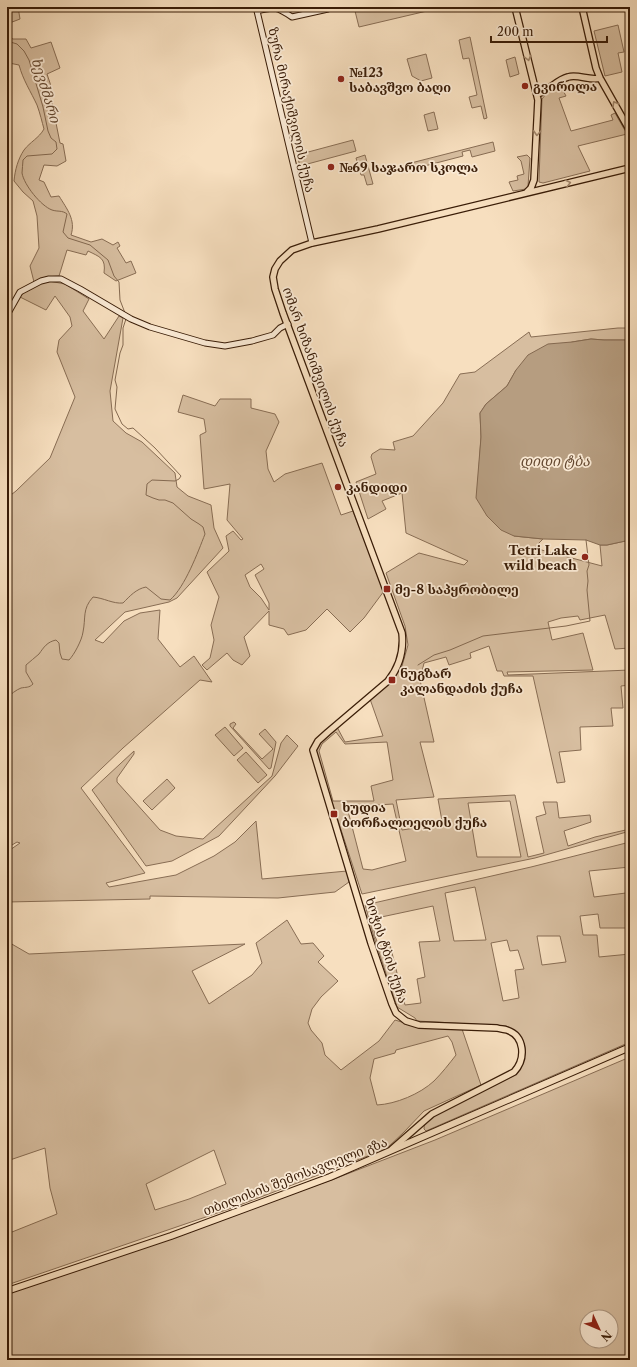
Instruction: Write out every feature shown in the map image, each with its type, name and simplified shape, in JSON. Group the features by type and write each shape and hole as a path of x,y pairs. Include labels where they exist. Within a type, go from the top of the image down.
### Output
{"highway":[{"name":"თბილისის შემოსავლელი გზა","path":"7,1291 179,1233 330,1177 630,1047"}],"main road":[{"path":"515,7 537,94 538,106 534,180 527,193"},
{"path":"582,7 596,68 600,78 630,131"},
{"path":"537,94 542,93 554,83 568,77 580,76 595,79 600,78"},
{"name":"ომარ ხიზანიშვილის ქუჩა","path":"313,750 323,736 388,681 396,672 403,647 403,640 392,604 275,289 273,277 275,269 280,261 292,250 312,243 378,229 630,168"},
{"path":"534,180 537,186 545,188"},
{"name":"ხოჭის ტბის ქუჩა","path":"313,750 373,947 396,1013 406,1021 419,1025 507,1030 517,1037 523,1053 520,1063 514,1072 432,1114 390,1151"},
{"path":"422,1122 419,1133 422,1137"}],"street":[{"name":"ზურა მირაქიშვილის ქუჩა","path":"312,243 257,11 274,7 279,8 292,17 328,9 329,7"},
{"path":"7,316 20,292 41,281 61,279 131,319 150,327 205,344 224,346 252,341 273,335 280,328 288,324"}],"shaded area":[{"path":"7,7 18,7 20,19 7,24"},
{"path":"354,7 444,7 359,27"},
{"path":"618,25 624,52 618,53 622,72 605,76 594,31"},
{"path":"7,36 13,39 26,39 31,48 51,42 60,68 47,74 52,89 48,98 52,103 60,143 63,144 66,161 57,166 44,165 39,180 44,182 51,197 59,196 65,205 72,219 71,235 91,242 102,239 113,245 118,242 120,246 117,248 126,263 131,261 136,273 116,281 104,273 104,264 99,257 88,251 86,255 67,250 59,276 46,277 34,282 30,266 39,248 37,216 33,201 14,181 17,165 22,153 44,129 37,105 19,65 9,63 7,65"},
{"path":"470,37 487,118 484,119 481,106 472,108 469,97 477,95 469,58 463,59 459,40"},
{"path":"426,54 432,78 421,81 412,76 407,59"},
{"path":"515,57 519,74 510,77 506,60"},
{"path":"560,85 566,96 559,98 571,131 613,120 611,115 615,113 627,134 578,146 590,171 543,183 539,182 542,99 546,94"},
{"path":"434,112 438,129 428,131 424,115"},
{"path":"353,140 356,151 300,166 297,155"},
{"path":"493,142 495,151 472,157 470,150 462,152 463,156 413,169 411,163"},
{"path":"365,155 373,184 367,185 364,175 361,175 356,158"},
{"path":"527,155 530,158 528,186 526,189 513,191 509,182 518,180 517,176 524,174 521,161 517,157"},
{"path":"49,281 65,284 89,299 83,311 104,339 119,316 123,318 110,391 113,421 126,433 142,442 175,473 177,487 188,496 211,505 214,528 223,548 177,598 169,602 125,612 95,640 103,643 124,621 140,613 160,610 158,639 180,667 194,656 212,682 200,680 123,748 81,788 145,873 106,883 109,887 176,875 214,856 235,842 256,821 262,879 347,871 349,882 335,892 278,898 150,896 150,899 7,902 7,852 20,843 17,842 7,848 7,498 50,458 75,397 57,352 59,340 72,326 70,317 55,296 46,310 20,297 29,289"},
{"path":"630,328 630,340 591,339 572,342 516,370 507,386 486,404 480,413 481,437 477,498 514,536 543,539 534,548 602,566 600,545 630,540 630,648 615,649 605,615 580,620 578,616 561,618 548,622 552,640 583,633 593,670 507,672 508,675 630,670 630,685 621,686 623,708 611,708 613,726 580,727 581,750 559,752 565,782 557,783 533,676 504,676 502,671 497,671 489,646 470,653 471,658 449,665 446,657 424,663 420,680 434,742 420,742 434,797 396,800 402,830 428,826 427,822 442,821 438,799 515,795 528,857 544,853 536,817 546,814 543,802 557,802 559,818 590,815 591,822 564,831 568,846 595,837 630,829 630,831 535,858 362,894 315,750 318,744 337,727 345,742 383,736 370,699 394,678 402,666 408,645 405,626 386,573 419,553 464,565 468,561 406,533 402,493 382,501 386,509 368,519 356,482 376,474 371,457 372,454 380,449 395,450 393,442 413,436 443,403 460,374 475,372 529,332 531,337","holes":["336,732 345,744 387,742 393,780 371,786 374,801 333,801 319,751 322,744","510,801 521,857 477,857 468,803","393,804 406,861 372,870 363,869 347,807"]},
{"path":"183,395 215,406 220,399 251,399 251,408 275,414 279,422 266,451 268,469 274,482 285,474 322,463 341,515 353,511 384,591 364,618 350,632 327,609 306,630 288,635 284,629 269,625 269,611 244,637 250,656 242,665 233,660 227,653 207,670 202,665 210,658 214,640 211,625 219,597 207,572 229,551 226,536 233,531 241,540 243,539 227,520 230,484 204,489 200,435 206,432 204,419 178,412","holes":["261,564 264,569 255,575 269,603 269,610 261,598 250,587 245,575"]},
{"path":"234,722 236,724 233,728 262,759 273,749 259,734 265,729 276,742 271,768 269,769 230,726 230,724"},
{"path":"225,727 243,748 234,756 215,735"},
{"path":"287,735 298,746 275,776 219,836 172,861 146,866 92,790 134,751 134,754 117,778 117,782 160,830 176,836 203,839 272,776 281,743"},
{"path":"246,752 267,775 258,783 237,760"},
{"path":"167,779 175,788 152,810 143,801"},
{"path":"630,842 630,867 589,871 594,897 626,893 629,928 600,928 598,914 580,916 583,935 597,935 599,957 630,954 630,1042 426,1131 424,1129 428,1120 515,1075 523,1061 525,1048 520,1036 506,1026 417,1021 415,1018 397,1007 365,905 531,867","holes":["475,887 486,940 454,941 445,893","433,906 440,941 419,942 425,977 417,979 421,1003 405,1005 390,945 378,944 372,919","537,936 560,936 566,962 542,965","507,940 510,951 518,950 524,969 515,970 519,998 503,1001 491,943"]},
{"path":"287,920 301,944 313,943 324,956 318,962 338,981 321,997 312,1009 308,1023 311,1030 322,1043 325,1055 341,1070 379,1041 395,1020 418,1027 462,1029 481,1085 424,1111 386,1149 232,1208 7,1285 7,1234 57,1214 50,1188 45,1148 7,1161 7,943 10,943 29,954 245,944 192,971 209,1004 252,975 262,963 256,943","holes":["448,1036 452,1042 456,1055 434,1081 422,1090 407,1098 392,1103 377,1105 370,1078 374,1059 395,1053 396,1050","214,1150 226,1184 189,1199 155,1210 146,1184"]},
{"path":"630,1057 630,1360 7,1360 7,1294 134,1251 334,1179 435,1140"}],"water":[{"name":"დიდი ტბა","path":"591,339 630,340 630,540 600,545 586,540 543,539 514,536 501,530 487,516 476,498 481,437 480,413 486,404 507,386 516,370 528,355 548,344"}],"waterway":[{"name":"ხევძმარი","path":"7,41 17,44 24,51 29,60 43,107 48,131 51,138 56,142 57,149 52,154 27,156 23,160 23,178 29,189 38,200 52,210 67,214 63,232 68,238 90,245 108,260 114,276 119,282 120,300 125,313"},
{"name":"ხევძმარი","path":"7,698 19,689 29,687 33,684 26,672 26,665 39,654 48,643 56,640 59,643 62,659 69,660 71,658 81,639 87,606 93,597 116,603 123,603 136,591 146,587 161,599 170,600 176,594 186,578 205,534 203,527 191,519 173,503 146,495 147,484 152,480 175,481 181,476 155,448 133,428 128,429 122,424 115,409 117,387 115,380 123,345 123,328 126,319"},
{"path":"418,665 434,655 483,636 566,626 590,621 587,590 587,571 589,565 586,540"}],"place":[{"name":"№123 საბავშვო ბაღი","path":"341,79"},
{"name":"გვირილა","path":"525,86"},
{"name":"№69 საჯარო სკოლა","path":"331,167"},
{"name":"კანდიდი","path":"338,487"},
{"name":"Tetri Lake wild beach","path":"585,557"},
{"name":"მე-8 საპყრობილე","path":"387,589"},
{"name":"ნუგზარ კალანდაძის ქუჩა","path":"392,680"},
{"name":"ხუდია ბორჩალოელის ქუჩა","path":"334,814"}]}
